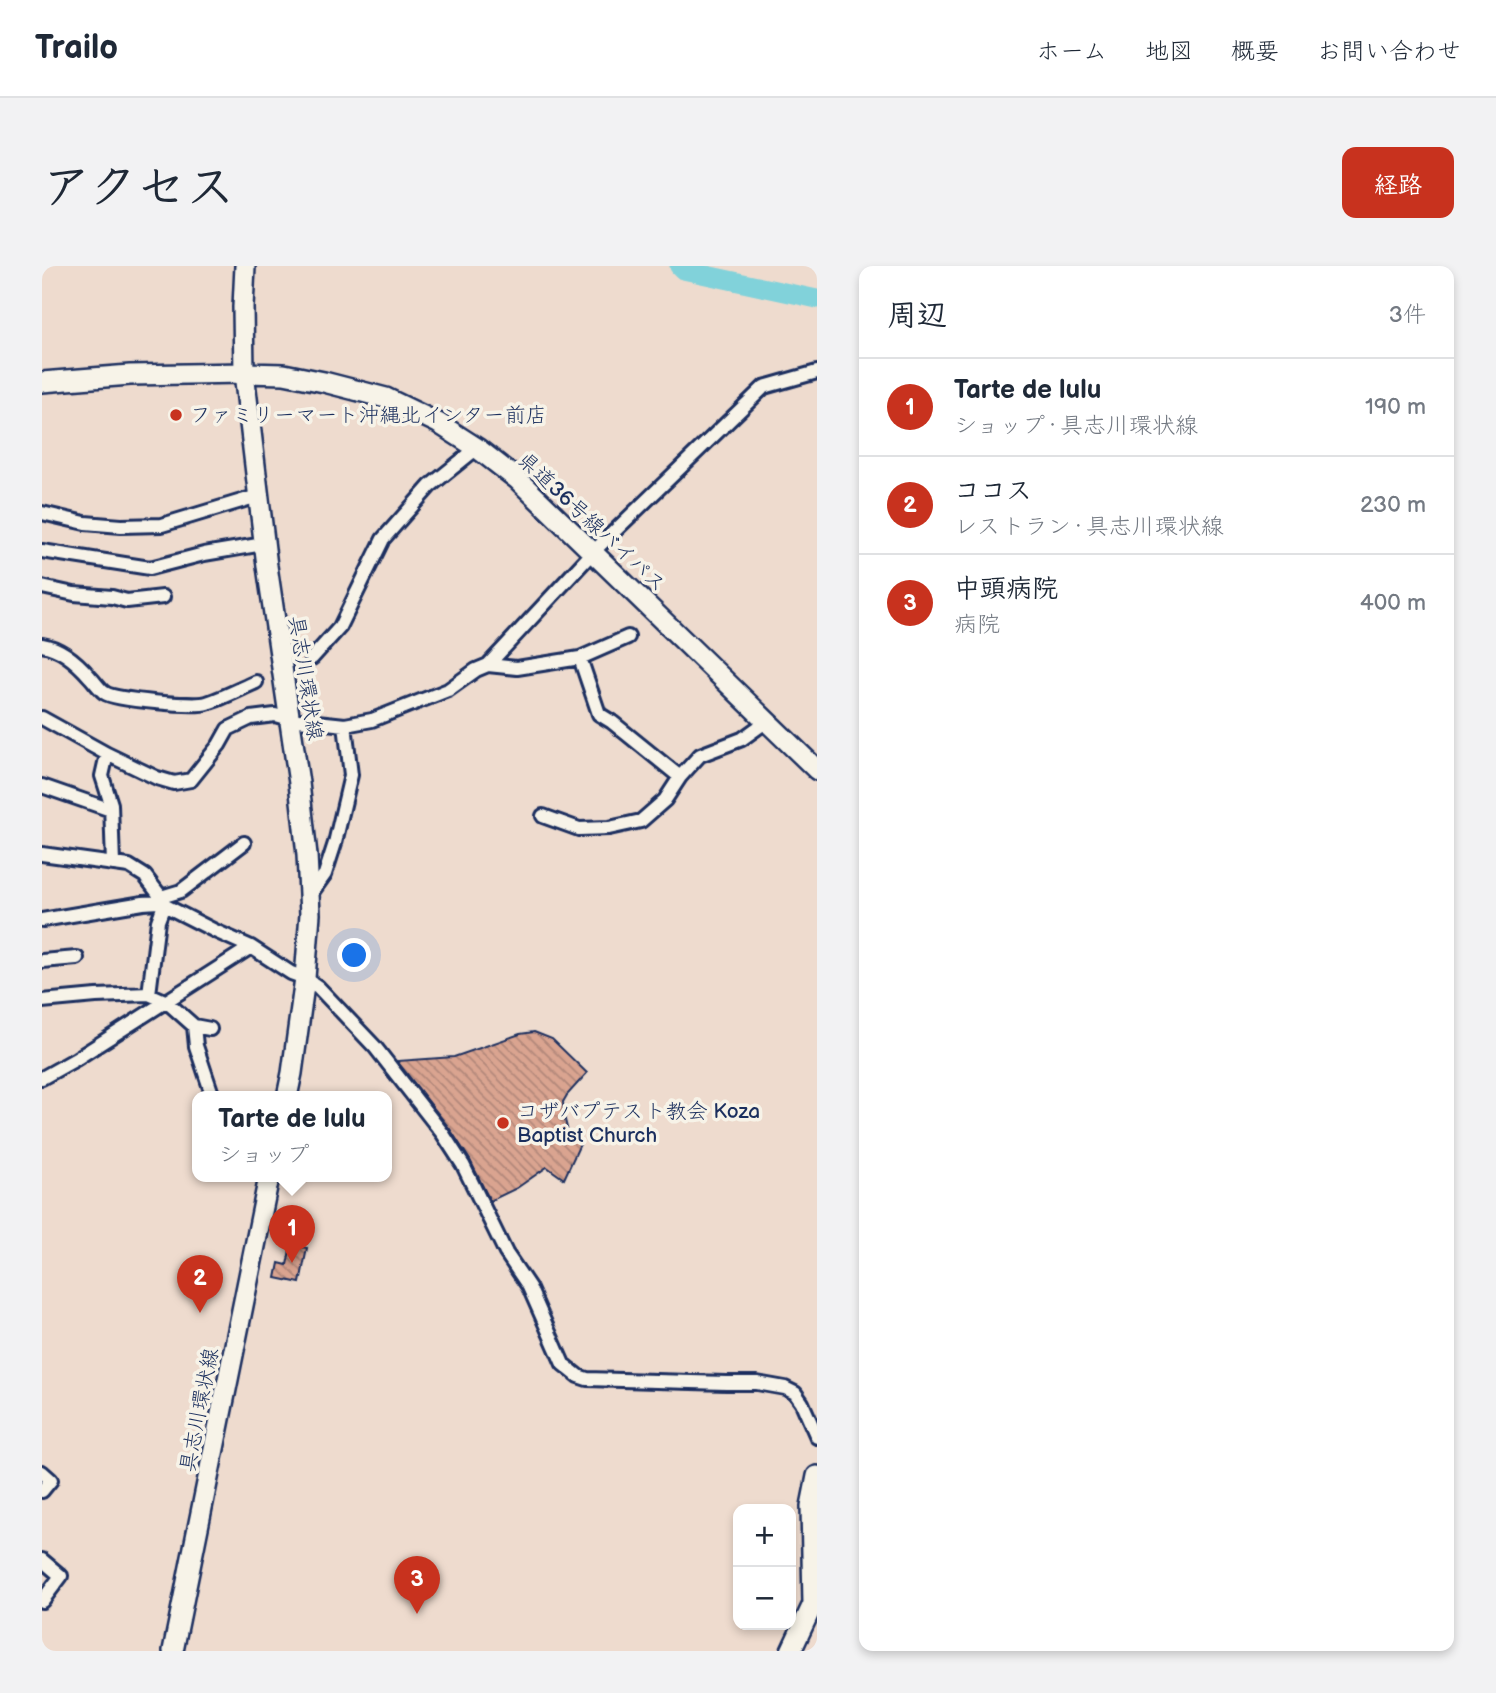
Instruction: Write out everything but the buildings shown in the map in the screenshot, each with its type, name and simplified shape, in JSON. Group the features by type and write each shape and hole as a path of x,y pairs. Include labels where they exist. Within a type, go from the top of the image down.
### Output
{"main road":[{"name":"具志川環状線","path":"245,266 244,373 264,544 301,795 307,855 310,914 305,978 288,1091"},
{"name":"県道36号線バイパス","path":"42,382 130,375 284,374 386,398 438,423 477,448 517,479 817,770"},
{"name":"具志川環状線","path":"173,1651 268,1182"},
{"path":"791,1651 813,1604 811,1506 817,1476"}],"street":[{"path":"42,718 107,754 157,778 174,783 191,780 219,745 228,729 251,718 275,715 345,725 372,720 447,690 488,665 593,552 764,387 817,372"},
{"path":"312,659 340,627 383,539 430,486 477,448"},
{"path":"42,513 85,523 162,525 258,496"},
{"path":"42,551 150,568 204,554 264,544"},
{"path":"42,587 127,601 163,597"},
{"path":"488,665 517,668 580,658 628,637"},
{"path":"42,645 64,653 105,694 126,698 204,704 256,682"},
{"path":"580,658 599,713 680,777"},
{"path":"542,816 579,829 609,828 641,821 666,800 680,777 700,755 741,739 767,721"},
{"path":"309,897 325,874 351,775 345,725"},
{"path":"107,754 102,776 111,804 113,864"},
{"path":"42,786 111,810"},
{"path":"42,920 162,901 181,891 244,843"},
{"path":"42,854 129,866 145,877 162,901 215,932 251,947 318,987 374,1047 443,1134 463,1165 506,1253 529,1287 563,1364 570,1371 587,1379 757,1383 785,1388 795,1393 803,1403 817,1437"},
{"path":"149,994 162,901"},
{"path":"42,1077 76,1059 251,947"},
{"path":"42,961 77,958"},
{"path":"42,1001 149,994 167,1002 194,1026 209,1030"},
{"path":"194,1026 196,1046 211,1091"},
{"path":"42,1472 51,1480 42,1491"},
{"path":"42,1560 61,1576 42,1601"}],"waterway":[{"path":"679,266 683,270 817,299"}],"place":[{"name":"ファミリーマート沖縄北インター前店","path":"176,415"},
{"name":"コザバプテスト教会 Koza Baptist Church","path":"503,1123"},
{"name":"Tarte de lulu","path":"292,1263"},
{"name":"ココス","path":"200,1313"},
{"name":"中頭病院","path":"417,1614"}]}
